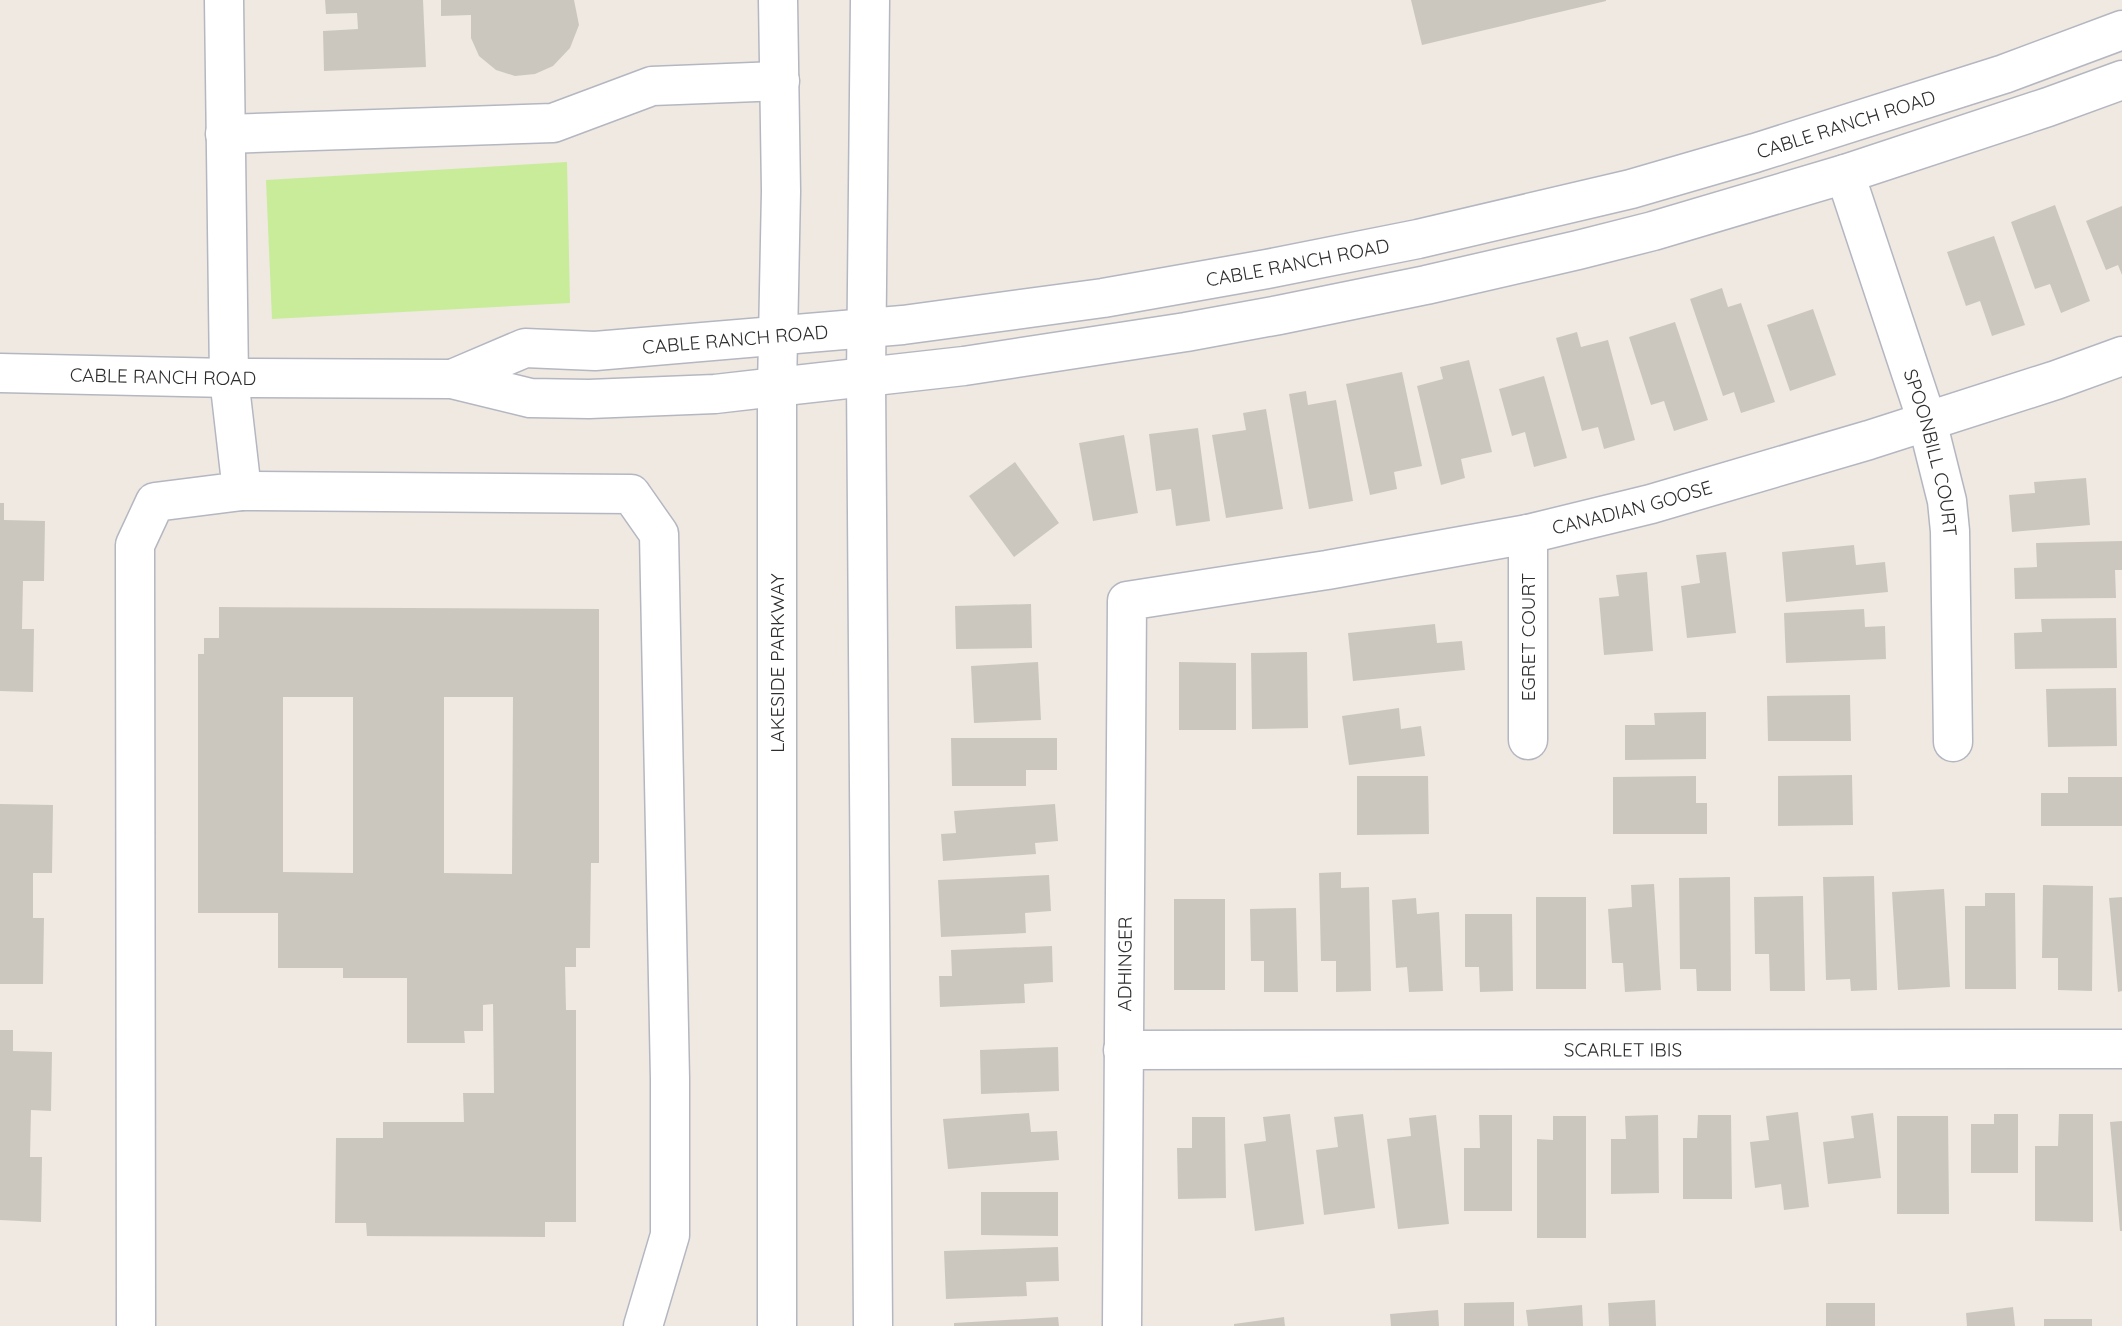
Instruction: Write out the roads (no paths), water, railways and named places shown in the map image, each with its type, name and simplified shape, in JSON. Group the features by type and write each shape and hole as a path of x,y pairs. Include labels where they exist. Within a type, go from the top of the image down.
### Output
{"street":[{"path":"225,0 229,378 242,491"},
{"name":"LAKESIDE PARKWAY","path":"777,1326 777,388 781,191 778,0"},
{"path":"870,0 866,378 873,1326"},
{"name":"CABLE RANCH ROAD","path":"452,379 525,348 595,351 867,328 1018,310 1142,291 1329,257 1631,189 1755,153 2004,74 2122,30"},
{"name":"CABLE RANCH ROAD","path":"0,373 452,379 530,398 649,398 777,388 964,366 1186,332 1426,285 1653,231 1845,174 2122,80"},
{"path":"225,134 553,123 652,86 780,81"},
{"name":"SPOONBILL COURT","path":"1845,174 1927,421 1947,501 1950,531 1953,742"},
{"name":"CANADIAN GOOSE","path":"1127,601 1327,570 1528,534 1651,505 1868,440 2122,356"},
{"path":"136,1326 135,545 155,502 242,491 631,495 659,534 670,1080 670,1235 643,1326"},
{"name":"EGRET COURT","path":"1528,534 1528,740"},
{"name":"ADHINGER","path":"1122,1326 1127,601"},
{"name":"SCARLET IBIS","path":"1123,1050 2122,1049"}]}
